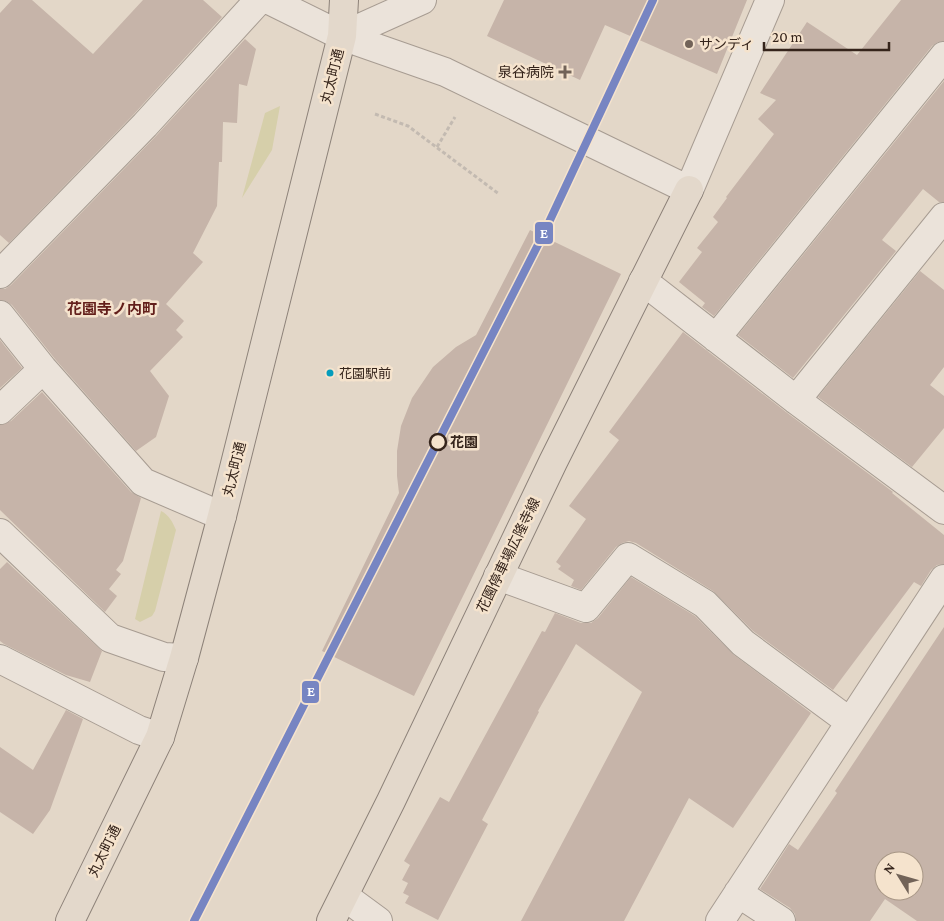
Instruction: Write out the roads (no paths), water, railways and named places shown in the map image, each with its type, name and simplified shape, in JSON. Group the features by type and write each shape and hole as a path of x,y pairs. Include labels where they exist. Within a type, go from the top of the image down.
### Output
{"main road":[{"name":"丸太町通","path":"70,921 160,737 184,658 222,516 342,36 344,0"},
{"name":"花園停車場広隆寺線","path":"331,921 391,801 498,576 689,190"}],"street":[{"path":"0,274 145,125 259,0"},
{"path":"269,0 342,36 445,72 689,190 770,0"},
{"path":"342,36 422,0"},
{"path":"716,338 944,56"},
{"path":"796,400 944,217"},
{"path":"643,281 796,400 944,510"},
{"path":"0,315 43,369 143,482 222,516"},
{"path":"0,410 43,369"},
{"path":"0,533 110,638 164,658 184,658"},
{"path":"498,576 586,608 628,557 705,604 743,643 850,722"},
{"path":"720,921 944,579"},
{"path":"0,659 139,730 160,737"},
{"path":"738,893 781,921"},
{"path":"344,896 378,921"}],"place":[{"name":"サンディ","path":"689,44"},
{"name":"泉谷病院","path":"565,72"},
{"name":"花園駅前","path":"330,373"},
{"name":"花園","path":"438,442"}],"district":[{"name":"花園寺ノ内町","path":"112,309"}]}
